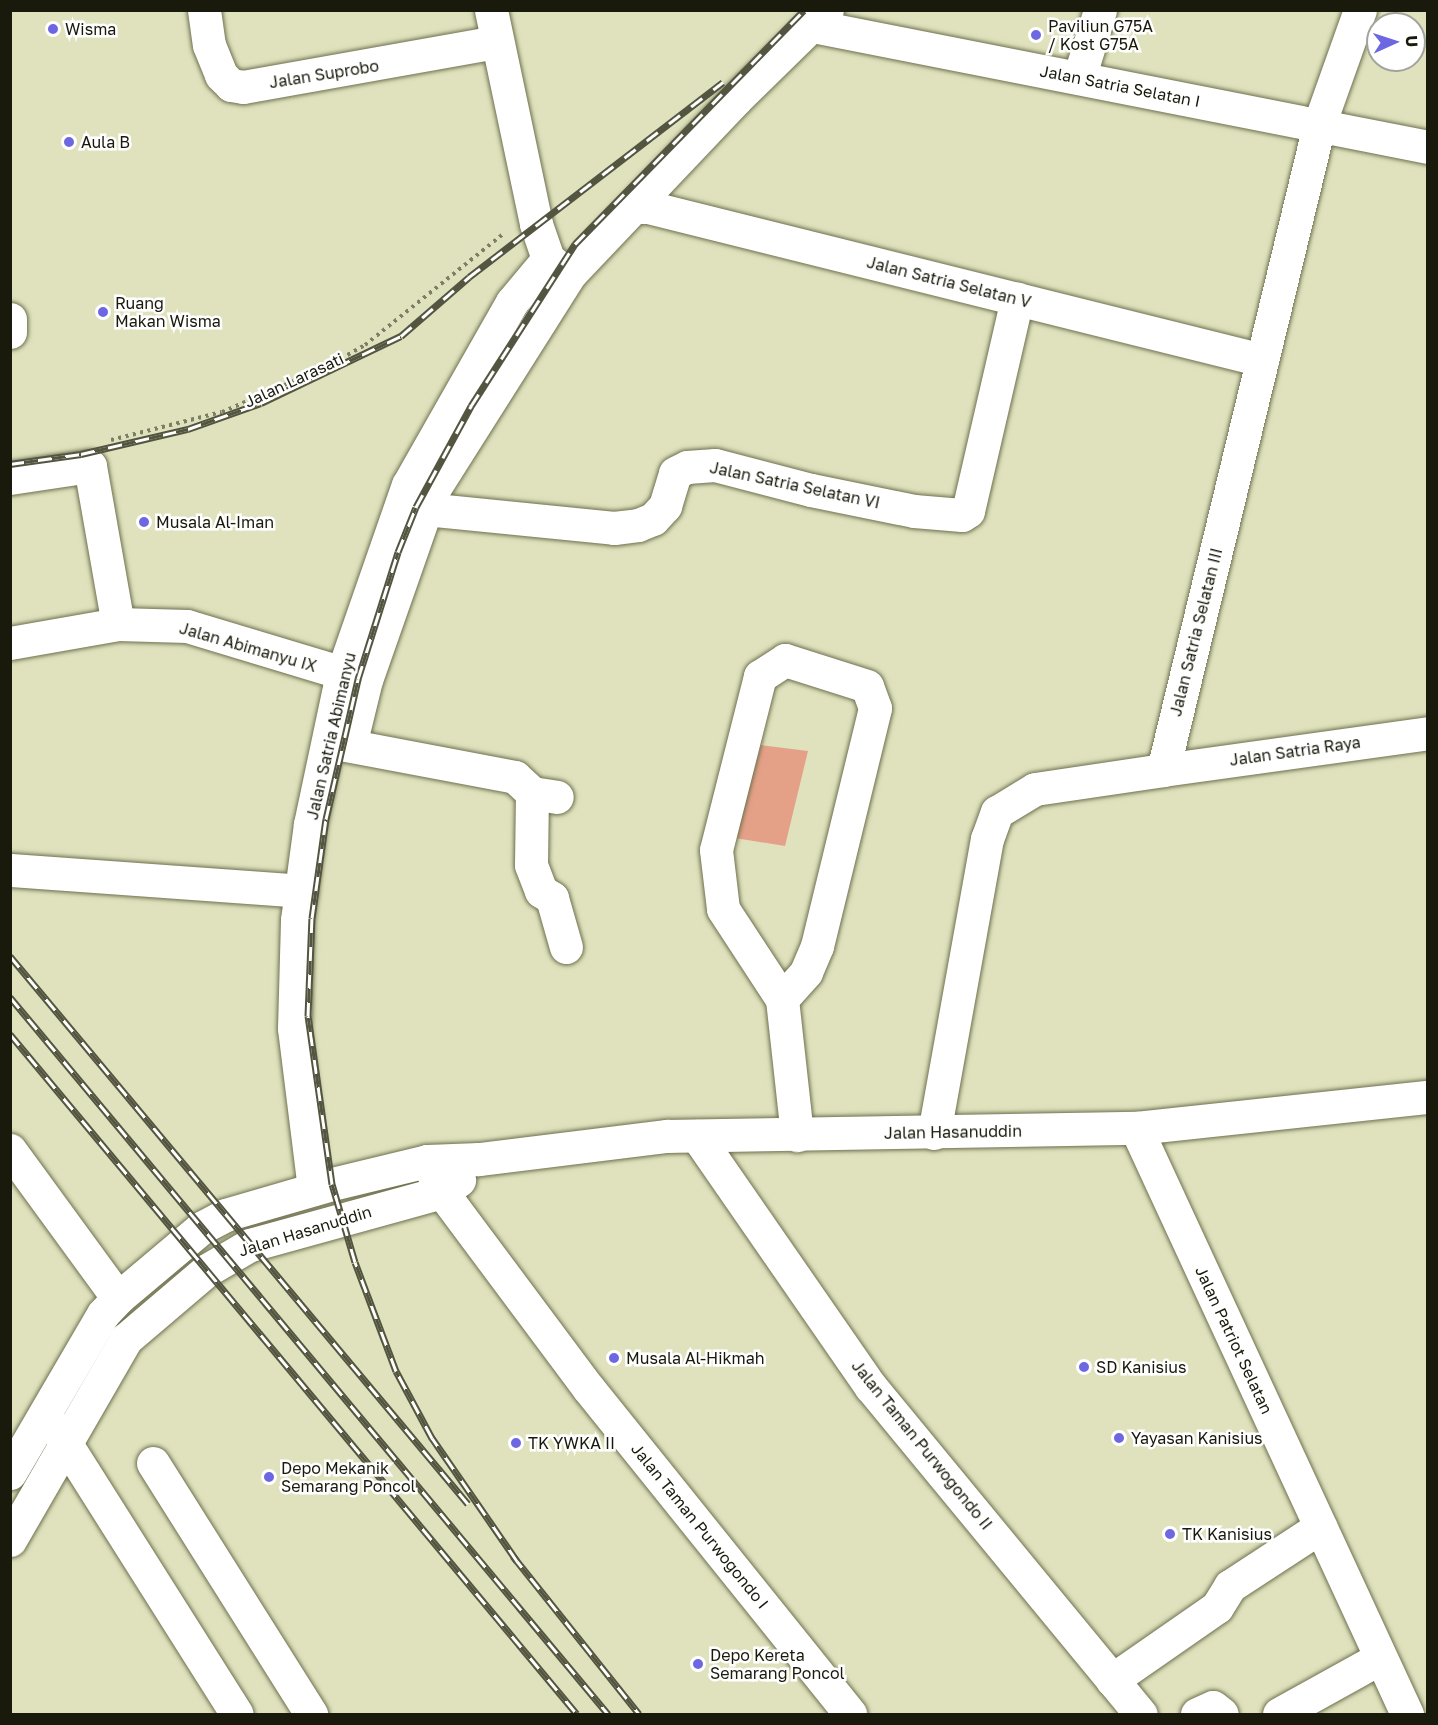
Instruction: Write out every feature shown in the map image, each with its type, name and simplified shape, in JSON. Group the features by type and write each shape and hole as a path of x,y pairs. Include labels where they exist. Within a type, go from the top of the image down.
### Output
{"street":[{"name":"Jalan Suprobo","path":"204,10 209,45 221,75 231,85 243,87 493,26"},
{"path":"1079,78 1100,10"},
{"name":"Jalan Satria Selatan III","path":"1163,770 1319,125 1359,10"},
{"name":"Jalan Satria Selatan I","path":"820,18 1079,78 1428,147"},
{"name":"Jalan Satria Abimanyu","path":"314,1189 294,1029 301,891 310,824 339,744 354,677 412,508 408,485 512,302 636,207 734,101 820,18"},
{"path":"493,26 533,210 558,267"},
{"name":"Jalan Satria Selatan V","path":"636,207 1262,360"},
{"name":"Jalan Satria Selatan VI","path":"412,508 614,528 639,525 653,519 665,507 675,473 687,467 715,465 822,492 914,511 962,515 968,512 1017,299"},
{"path":"10,319 10,332"},
{"path":"10,477 90,466 118,624"},
{"name":"Jalan Abimanyu IX","path":"10,643 118,624 187,626 354,677"},
{"path":"782,999 806,972 817,946 875,708 867,686 785,660 760,676 716,850 723,909 782,999 797,1135"},
{"name":"Jalan Satria Raya","path":"1163,770 1428,733"},
{"path":"339,744 515,777 544,795 531,865 541,891 552,898 566,946"},
{"path":"934,1132 987,840 997,812 1035,789 1163,770"},
{"path":"10,870 301,891"},
{"name":"Jalan Hasanuddin","path":"10,1473 104,1314 118,1299 201,1228 225,1215 314,1189 427,1161 479,1159 697,1136 1136,1128 1428,1096"},
{"name":"Jalan Patriot Selatan","path":"1136,1128 1407,1714"},
{"name":"Jalan Taman Purwogondo II","path":"697,1136 871,1387 1141,1714"},
{"path":"10,1150 118,1299"},
{"name":"Jalan Hasanuddin","path":"10,1540 126,1339 227,1256 250,1245 442,1192 479,1159"},
{"name":"Jalan Taman Purwogondo I","path":"427,1161 442,1192 590,1389 850,1714"},
{"path":"47,1413 237,1714"},
{"path":"153,1463 311,1714"},
{"path":"1112,1680 1217,1607 1230,1586 1320,1527"},
{"path":"1279,1714 1380,1658"},
{"path":"1197,1714 1213,1707 1222,1714"}],"path":[{"name":"Jalan Larasati","path":"108,440 222,412 328,366 365,345 533,210"}],"shaded area":[{"path":"761,745 808,751 785,846 735,838"}],"railway":[{"path":"517,1561 432,1438 396,1371 355,1262 332,1184 308,1016 312,918 326,819 358,679 398,552 416,507 471,406 575,244 804,10"},
{"path":"10,464 81,454 188,429 261,403 401,336 469,277 723,82"},
{"path":"10,956 468,1504"},
{"path":"10,997 608,1714"},
{"path":"10,1034 577,1714"},
{"path":"513,1556 639,1714"}],"place":[{"name":"Wisma","path":"53,29"},
{"name":"Paviliun G75A / Kost G75A","path":"1036,35"},
{"name":"Aula B","path":"69,142"},
{"name":"Ruang Makan Wisma","path":"103,312"},
{"name":"Musala Al-Iman","path":"144,522"},
{"name":"Musala Al-Hikmah","path":"614,1358"},
{"name":"SD Kanisius","path":"1084,1367"},
{"name":"Yayasan Kanisius","path":"1119,1438"},
{"name":"TK YWKA II","path":"516,1443"},
{"name":"Depo Mekanik Semarang Poncol","path":"269,1477"},
{"name":"TK Kanisius","path":"1170,1534"},
{"name":"Depo Kereta Semarang Poncol","path":"698,1664"}]}
